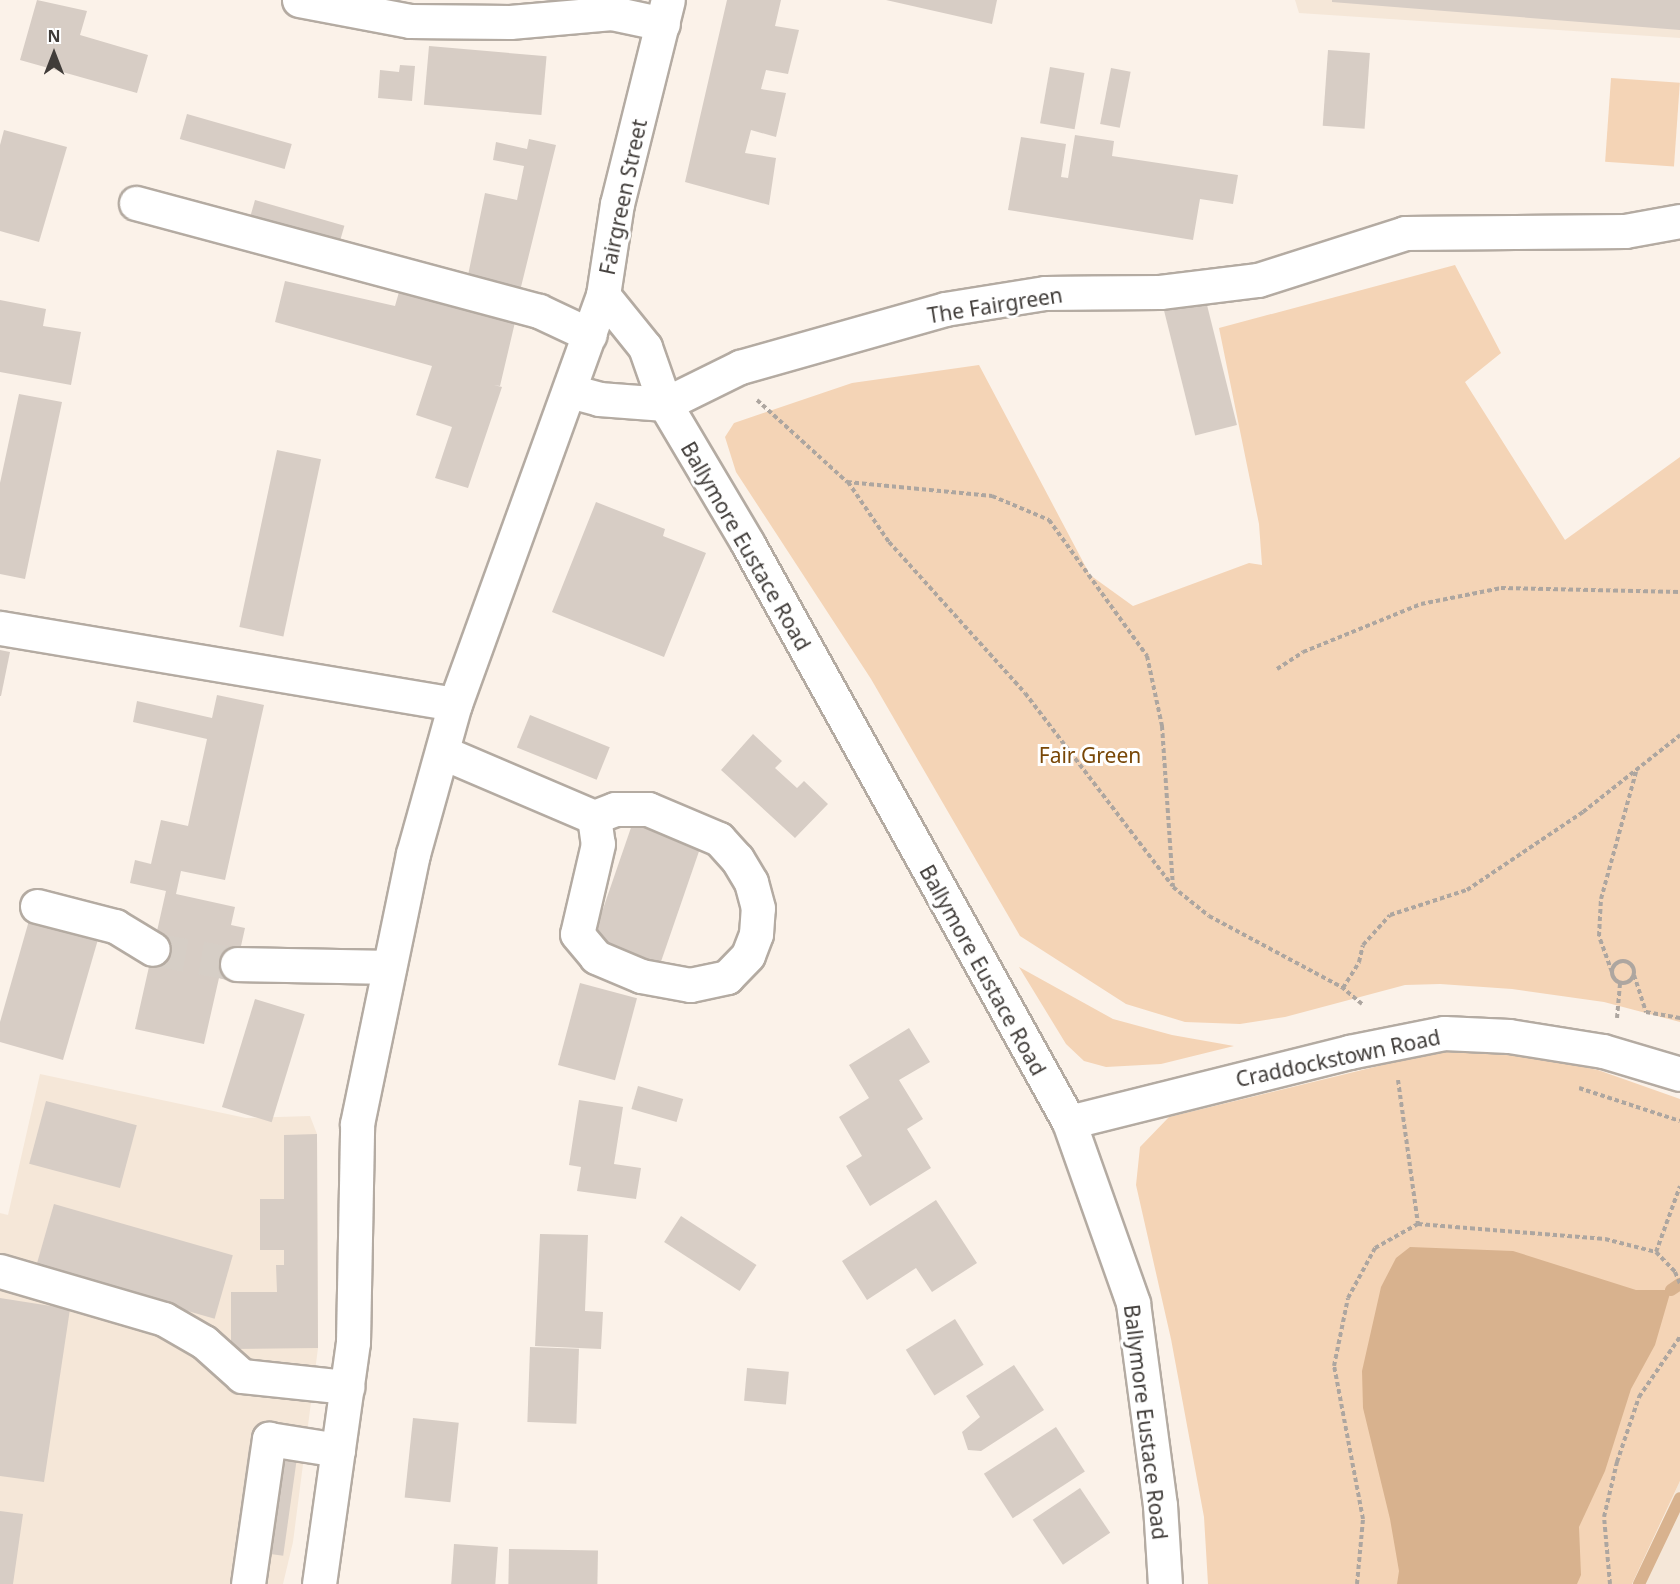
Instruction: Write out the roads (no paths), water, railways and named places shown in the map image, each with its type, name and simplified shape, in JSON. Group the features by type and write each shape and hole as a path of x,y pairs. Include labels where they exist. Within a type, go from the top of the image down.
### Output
{"main road":[{"path":"298,0 410,21 510,22 612,13 666,12"},
{"name":"Fairgreen Street","path":"319,1584 353,1342 357,1124 413,854 444,753 455,704 570,392 603,295 617,204 666,12"},
{"path":"136,203 539,312 590,335"},
{"name":"The Fairgreen","path":"665,404 740,367 945,309 1045,292 1160,292 1258,280 1405,233 1625,231 1680,221"},
{"name":"Ballymore Eustace Road","path":"603,295 645,347 665,404 748,544 1069,1122 1133,1302 1160,1504 1165,1584"},
{"path":"570,392 599,399 665,404"},
{"path":"0,628 455,704"},
{"path":"444,753 594,817 615,809 648,809 719,839 737,859 751,882 758,908 756,934 748,955 728,977 690,985 641,976 596,957 577,934 598,844 594,817"},
{"path":"37,906 115,926 153,949"},
{"path":"237,964 389,967"},
{"name":"Craddockstown Road","path":"1069,1122 1349,1052 1444,1033 1509,1036 1603,1051 1680,1074"},
{"path":"0,1270 164,1319 204,1342 242,1376 347,1387"},
{"path":"248,1584 268,1439 338,1450"}],"waterway":[{"path":"1671,1290 1680,1284"},
{"path":"1639,1584 1680,1498"}],"tunnel":[{"path":"153,949 237,964"}],"park label":[{"name":"Fair Green","path":"1090,755"}]}
